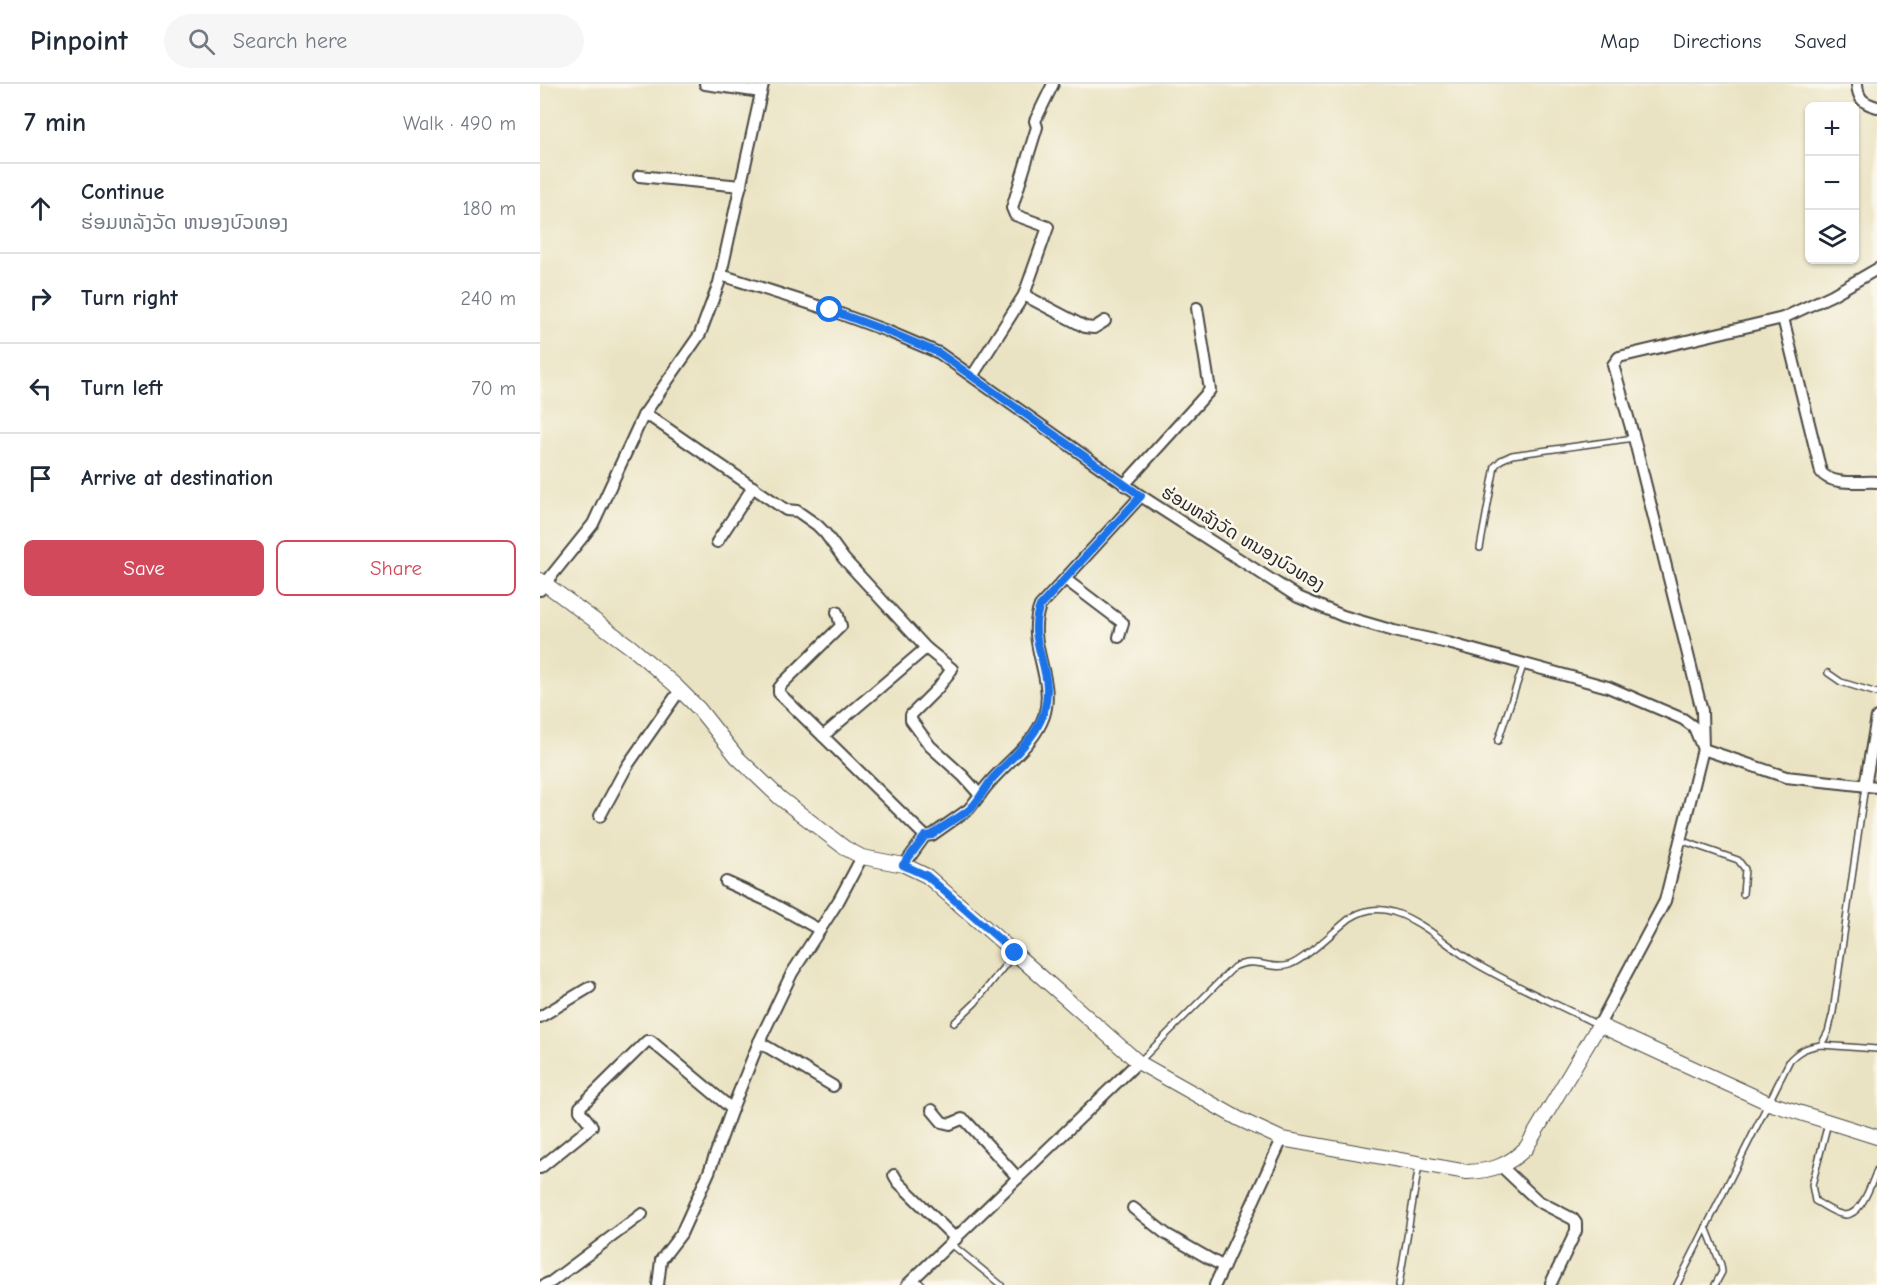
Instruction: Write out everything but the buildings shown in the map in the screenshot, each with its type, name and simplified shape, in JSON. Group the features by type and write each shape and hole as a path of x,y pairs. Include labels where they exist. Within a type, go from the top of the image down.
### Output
{"street":[{"path":"705,84 762,88 721,275 700,334 643,416 593,524 542,584 632,648 680,690 699,709 737,757 780,798 845,848 862,857 903,865 927,876 1138,1062 1239,1119 1282,1139 1419,1165 1467,1172 1484,1172 1502,1167 1526,1148 1599,1025 1665,901 1703,749 1702,711 1635,438 1613,365 1619,357 1783,318 1832,296 1877,269"},
{"path":"973,375 1024,295 1048,227 1015,215 1012,208 1036,127 1035,121 1053,84"},
{"path":"1857,84 1858,95 1862,101 1877,107"},
{"path":"639,176 741,186"},
{"name":"ຮ່ອມຫລັງວັດ ຫນອງບົວທອງ","path":"721,275 887,331 939,353 1141,496 1298,597 1343,616 1394,631 1448,642 1608,687 1683,719 1694,727 1703,749"},
{"path":"1024,295 1085,327 1094,328 1106,321"},
{"path":"1124,484 1210,390 1197,308"},
{"path":"1783,318 1821,472 1825,478 1833,480 1877,482"},
{"path":"643,416 652,418 786,510 797,511 818,525 844,559 926,648 952,669 938,688 911,715 911,720 930,746 980,795"},
{"path":"717,542 753,487"},
{"path":"903,865 925,836 932,835 969,809 992,779 1034,735 1044,713 1047,686 1037,646 1036,617 1040,606 1141,496"},
{"path":"1065,579 1123,623 1119,637"},
{"path":"837,612 841,626 779,688 779,693 925,836"},
{"path":"823,736 926,648"},
{"path":"600,816 627,766 680,690"},
{"path":"1865,786 1877,717"},
{"path":"1703,749 1786,777 1877,787"},
{"path":"658,1285 662,1260 681,1234 709,1172 759,1042 792,973 839,900 862,857"},
{"path":"726,882 820,930"},
{"path":"540,1017 590,987"},
{"path":"1599,1025 1769,1103 1877,1137"},
{"path":"540,1168 592,1125 580,1111 580,1107 647,1041 651,1041 732,1109"},
{"path":"759,1042 833,1086"},
{"path":"914,1283 953,1241 1138,1062"},
{"path":"932,1110 942,1122 950,1124 962,1119 966,1121 1018,1178"},
{"path":"1215,1285 1282,1139"},
{"path":"1502,1167 1538,1201 1573,1219 1576,1223 1576,1230 1551,1283"},
{"path":"894,1175 953,1241"},
{"path":"1133,1208 1166,1234 1224,1267"},
{"path":"544,1285 642,1214"}],"lane":[{"path":"1480,548 1495,466 1501,460 1512,455 1635,438"},
{"path":"1498,741 1524,663"},
{"path":"1828,673 1841,682 1877,693"},
{"path":"1821,1045 1832,1023 1865,786"},
{"path":"1680,840 1738,860 1745,869 1743,894"},
{"path":"1138,1062 1234,967 1253,961 1282,966 1290,965 1359,912 1371,910 1393,911 1408,918 1475,963 1599,1025"},
{"path":"954,1023 983,994 1015,953"},
{"path":"1677,1285 1790,1060 1799,1051 1809,1046 1877,1050"},
{"path":"1829,1121 1812,1185 1815,1201 1842,1215 1850,1214 1858,1210 1877,1170"},
{"path":"1399,1285 1419,1165"},
{"path":"1706,1227 1721,1264 1722,1272 1715,1285"},
{"path":"953,1241 1001,1285"}],"route":[{"path":"830,310 939,353 1141,496 1040,606 1036,617 1036,636 1046,678 1047,695 1044,713 1034,735 992,779 974,805 932,835 925,836 903,865 927,876 1015,953"}]}
